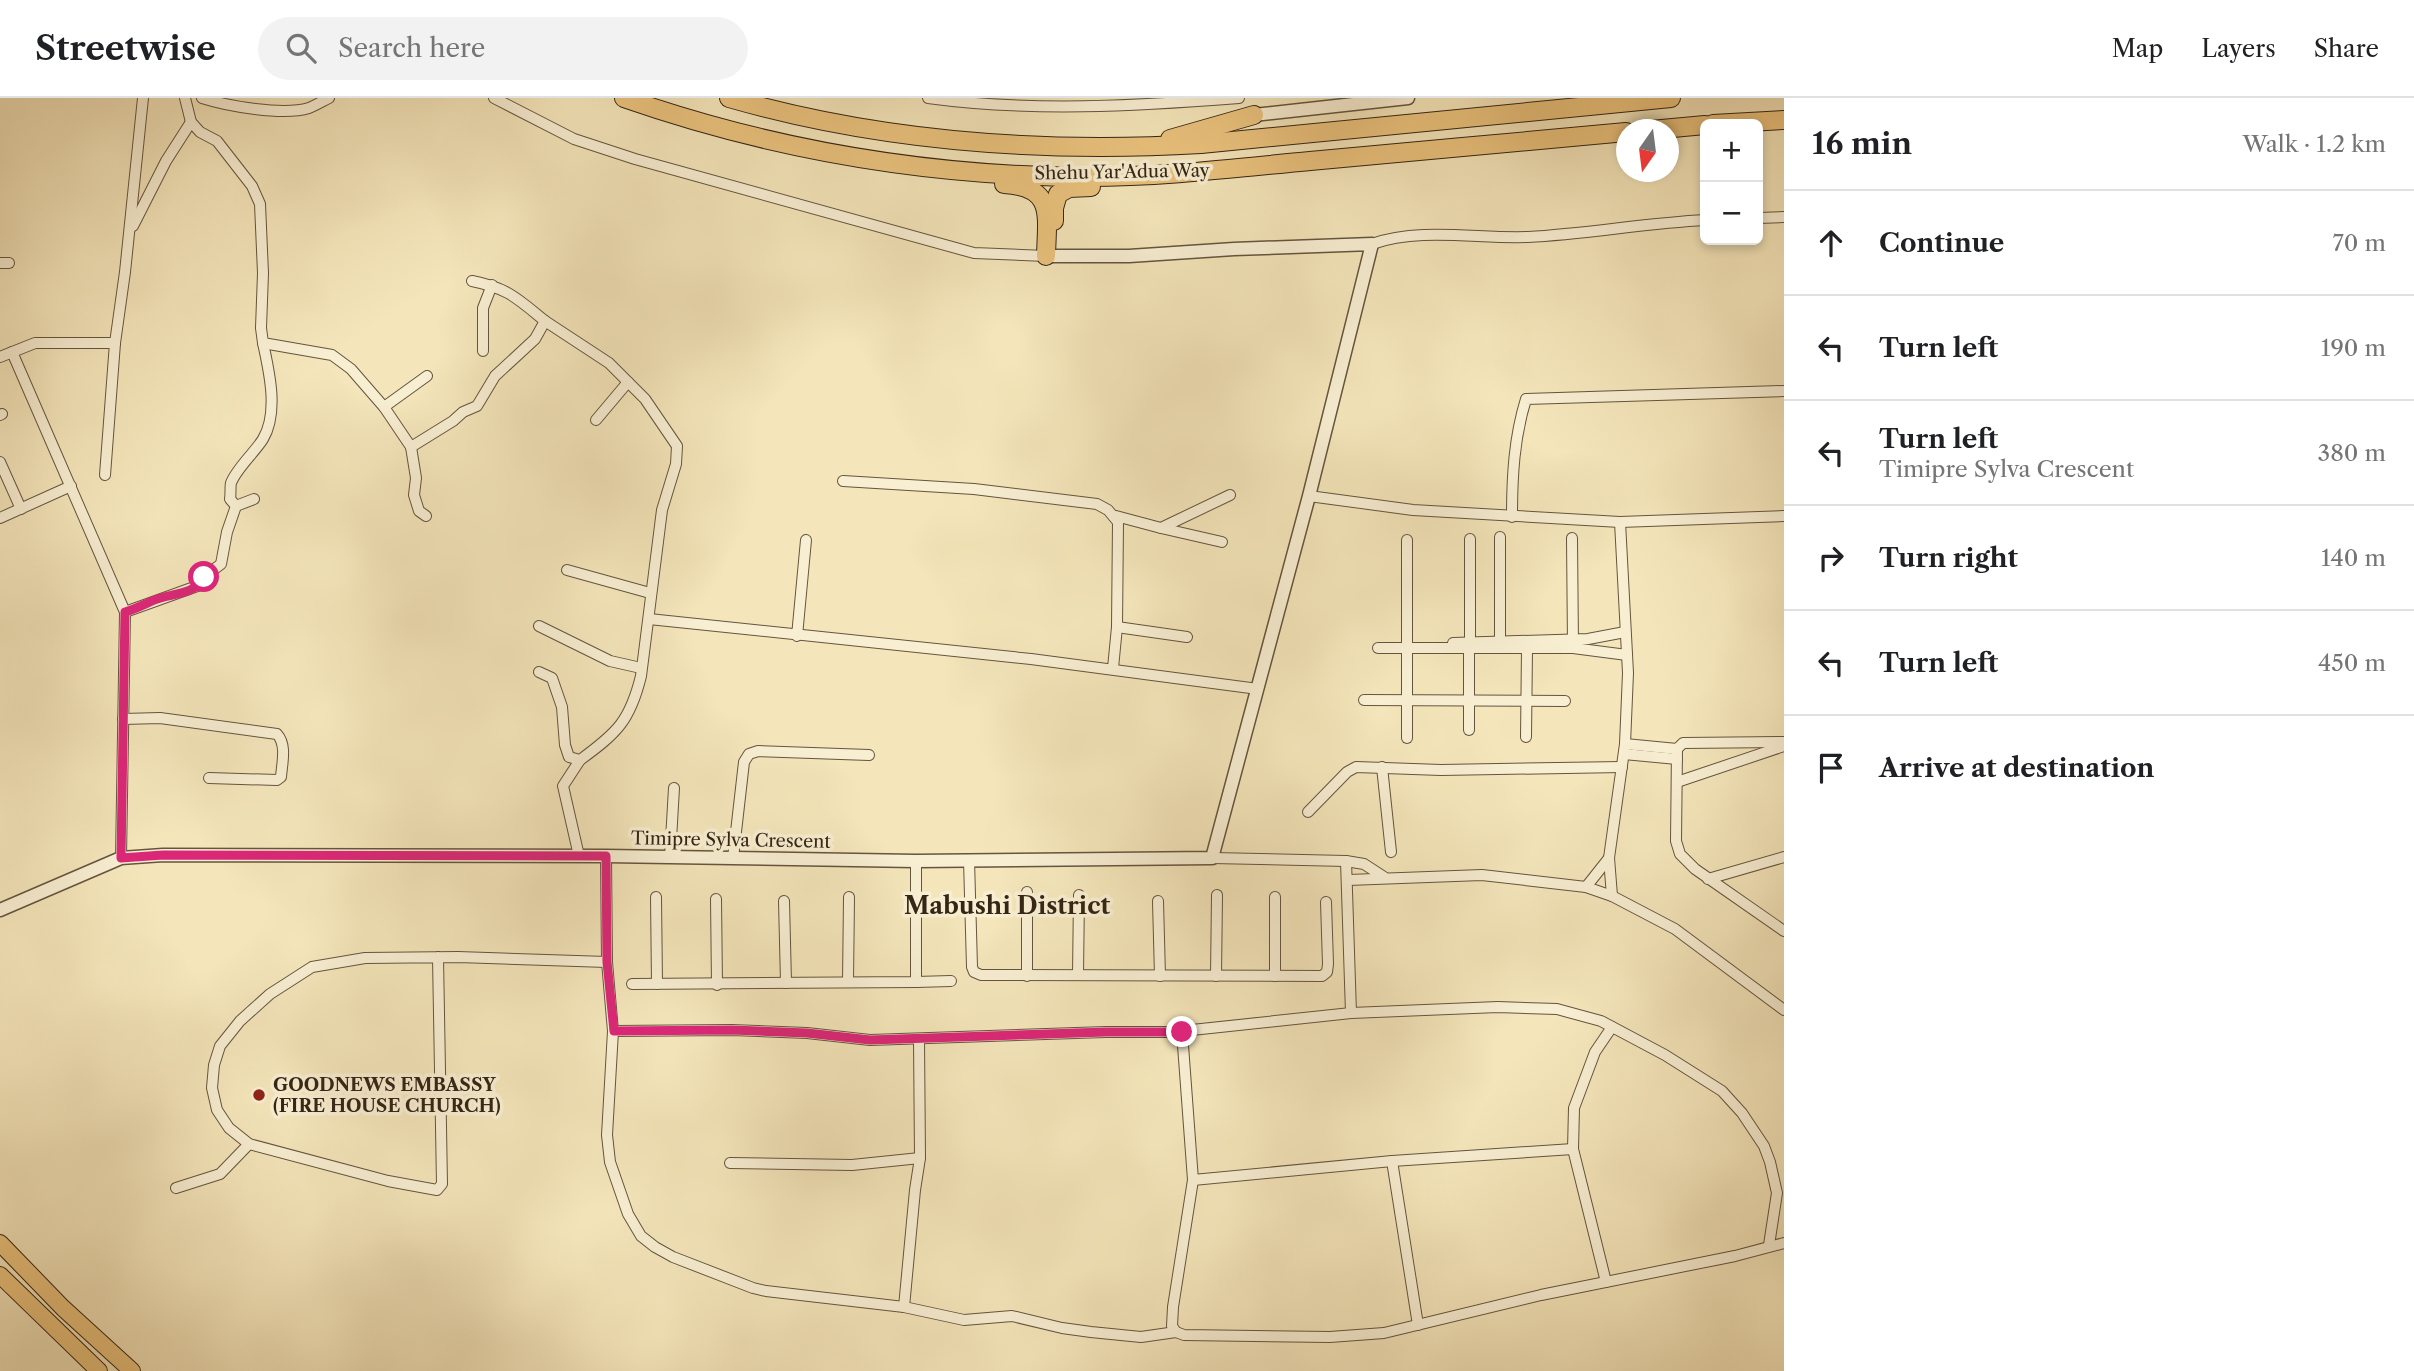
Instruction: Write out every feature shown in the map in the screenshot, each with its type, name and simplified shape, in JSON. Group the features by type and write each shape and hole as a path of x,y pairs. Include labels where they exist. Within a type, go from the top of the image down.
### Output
{"highway":[{"name":"Shehu Yar'Adua Way","path":"624,98 673,115 803,148 912,166 1061,176 1161,174 1616,133"},
{"name":"Shehu Yar'Adua Way","path":"729,98 826,121 950,140 1011,145 1139,148 1671,98"},
{"path":"1139,148 1254,115"},
{"path":"1763,121 1784,120"},
{"path":"1679,127 1700,125"},
{"path":"912,166 953,179 1020,185 1033,190 1041,198 1045,211 1050,256"},
{"path":"1050,256 1054,208 1058,194 1064,190 1125,184 1161,174"}],"main road":[{"path":"0,1243 64,1308 132,1371"},
{"path":"0,1275 99,1371"}],"street":[{"path":"105,475 115,343 130,232 143,98"},
{"path":"185,98 191,122 200,132 217,141 252,186 260,204 261,328 268,365 271,406 269,423 262,439 232,482 230,499 236,506"},
{"path":"202,98 233,105 279,110 307,109 329,98"},
{"path":"494,98 574,139 635,159 974,253 1129,256 1372,244 1430,235 1528,237 1700,220"},
{"path":"928,98 1044,107 1239,98"},
{"path":"1354,105 1367,98"},
{"path":"1254,115 1408,98"},
{"path":"130,232 166,161 191,122"},
{"path":"1763,218 1784,217"},
{"path":"1212,858 1310,496 1372,244"},
{"path":"472,281 509,291 545,321 609,363 645,399 677,446 676,464 662,510 649,619 635,702 627,718 605,741 580,760 563,786 579,856"},
{"path":"483,351 483,309 492,285"},
{"path":"411,447 477,405 495,376 534,340 545,321"},
{"path":"0,357 35,342 115,343"},
{"path":"263,343 332,355 351,369 384,407 411,447 416,478 414,495 419,511 426,516"},
{"path":"12,352 125,612 121,858"},
{"path":"384,407 426,376"},
{"path":"596,421 628,383"},
{"path":"1512,517 1512,470 1518,425 1526,399 1784,391"},
{"path":"0,462 22,509"},
{"path":"844,481 974,489 1097,505 1116,516 1222,542"},
{"path":"0,519 71,486"},
{"path":"1161,528 1230,495"},
{"path":"1310,496 1413,510 1620,522 1784,516"},
{"path":"125,612 200,585 204,577 221,564 227,532 236,506 254,499"},
{"path":"1113,668 1117,628 1116,516"},
{"path":"1612,896 1609,858 1625,749 1627,655 1620,522"},
{"path":"1500,537 1500,641"},
{"path":"1572,538 1573,644"},
{"path":"1469,730 1470,539"},
{"path":"797,636 806,540"},
{"path":"1407,540 1404,646 1407,738"},
{"path":"567,570 650,593"},
{"path":"649,619 1113,668 1258,689"},
{"path":"539,626 610,661 641,668"},
{"path":"1117,628 1186,637"},
{"path":"1378,648 1470,646 1527,649 1573,644 1625,632"},
{"path":"1470,646 1500,641 1573,644 1627,655"},
{"path":"1526,737 1527,649"},
{"path":"539,672 552,678 562,707 565,745 569,757 580,760"},
{"path":"1364,700 1565,701"},
{"path":"124,719 160,718 277,734 281,737 281,777 277,780 209,778"},
{"path":"1784,744 1683,744 1677,754 1676,841 1680,854 1708,878 1784,931"},
{"path":"1677,782 1784,744"},
{"path":"1625,749 1677,754"},
{"path":"733,858 744,762 749,754 758,751 869,755"},
{"path":"1308,811 1347,772 1356,767 1441,770 1622,767"},
{"path":"1382,767 1391,852"},
{"path":"670,857 674,788"},
{"name":"Timipre Sylva Crescent","path":"0,910 121,858 163,855 916,860 1212,858 1346,861 1364,864 1384,877"},
{"path":"606,856 607,962 614,1031 607,1135 610,1162 628,1214 641,1236 673,1257 753,1288 904,1307 964,1320 1012,1316 1062,1328 1104,1334 1142,1337 1176,1332 1184,1335 1348,1336 1402,1330 1541,1295 1735,1256 1784,1243"},
{"path":"1708,878 1784,857"},
{"path":"1587,887 1609,858"},
{"path":"916,860 916,982"},
{"path":"969,860 972,967 974,972 981,975 1322,976 1327,972 1326,902"},
{"path":"1346,861 1351,1013"},
{"name":"Timipre Sylva Crescent","path":"1348,880 1482,875 1587,887 1612,896 1675,929 1784,1010"},
{"path":"1027,892 1027,976"},
{"path":"1078,975 1079,895"},
{"path":"1216,976 1217,895"},
{"path":"656,897 657,984"},
{"path":"848,982 849,897"},
{"path":"1275,897 1275,976"},
{"path":"716,899 717,985"},
{"path":"784,901 786,983"},
{"path":"1158,901 1160,976"},
{"path":"438,957 442,1184 437,1190 387,1181 250,1144 229,1128 217,1110 212,1088 220,1046 240,1021 270,994 312,967 365,958 438,957 607,962"},
{"path":"632,984 951,981"},
{"path":"614,1031 732,1030 807,1033 870,1040 1182,1032 1351,1013 1541,1007 1575,1012 1612,1027 1665,1055 1722,1091 1756,1131 1770,1162 1777,1193 1769,1245"},
{"path":"1606,1282 1573,1149 1574,1108 1595,1052 1612,1027"},
{"path":"1176,1332 1172,1326 1173,1307 1193,1180 1182,1032"},
{"path":"904,1307 920,1158 919,1039"},
{"path":"176,1188 220,1174 250,1144"},
{"path":"1193,1180 1392,1161 1573,1149"},
{"path":"730,1163 852,1164 920,1158"},
{"path":"1392,1161 1418,1325"}],"place":[{"name":"GOODNEWS EMBASSY (FIRE HOUSE CHURCH)","path":"259,1095"}],"district":[{"name":"Mabushi District","path":"1007,906"}],"route":[{"path":"204,577 200,585 192,589 153,600 141,608 125,612 121,858 163,855 606,856 607,962 614,1031 732,1030 807,1033 870,1040 1182,1032"}]}
